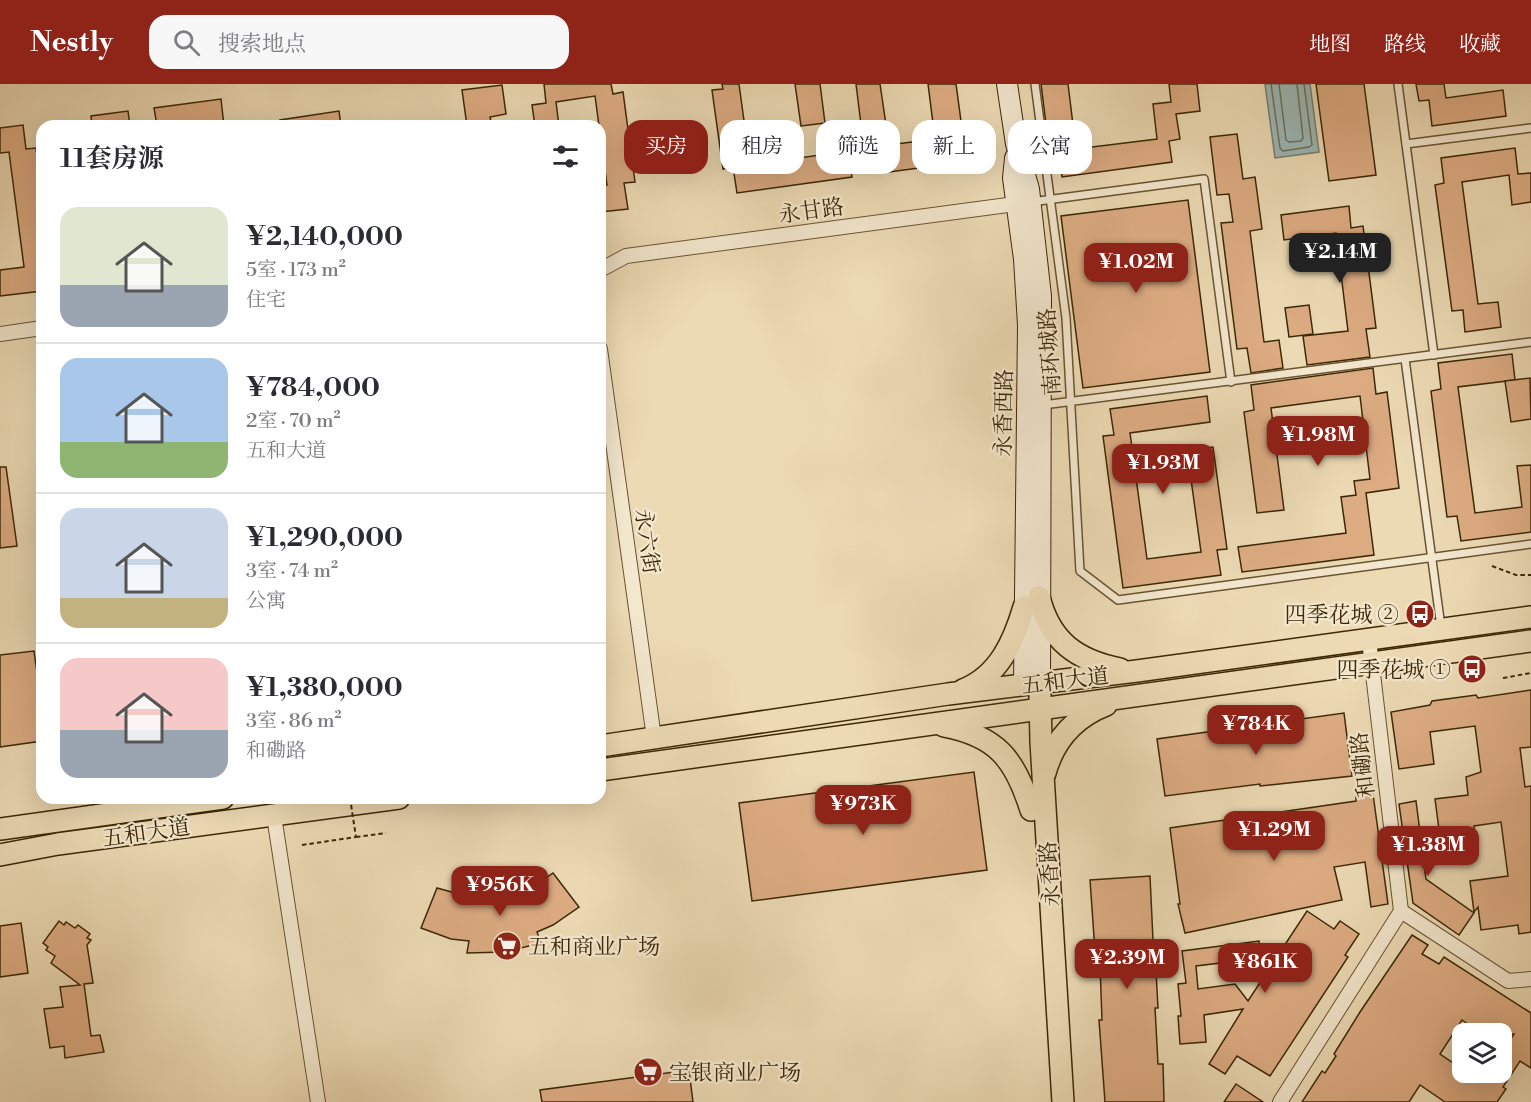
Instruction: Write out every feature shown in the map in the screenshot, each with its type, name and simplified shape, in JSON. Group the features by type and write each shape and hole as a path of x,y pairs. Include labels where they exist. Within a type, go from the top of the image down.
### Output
{"main road":[{"name":"永香西路","path":"1007,84 1016,144 1033,202 1041,296 1041,405 1032,602"},
{"name":"永香西路","path":"1032,684 1028,325 1025,270 1033,202"},
{"path":"948,694 977,684 995,667 1032,602 1065,645 1108,667 1137,671 1133,696 1087,713 1064,733 1049,758 1044,785"},
{"name":"五和大道","path":"606,745 948,694 1137,671 1531,617"},
{"name":"五和大道","path":"606,769 1531,642"},
{"name":"永香路","path":"1032,684 1031,810 1049,1102"},
{"path":"921,699 926,724 963,730 990,742 1001,752 1018,777 1031,810"},
{"name":"永香路","path":"1033,709 1044,785 1063,1102"},
{"name":"五和大道","path":"0,829 180,804"},
{"name":"五和大道","path":"0,855 58,844 357,804"}],"street":[{"name":"永甘路","path":"606,267 626,256 1033,202"},
{"path":"0,334 36,329"},
{"name":"永六街","path":"606,392 654,738"},
{"name":"和磡路","path":"1369,639 1401,911"},
{"path":"274,816 318,1102"},
{"path":"1280,1102 1401,911 1508,981 1531,979"}],"lane":[{"name":"南环城路","path":"1035,84 1033,202 1066,318 1080,571 1118,600 1432,557"},
{"path":"1398,84 1434,355"},
{"path":"1406,144 1531,128"},
{"path":"1033,202 1204,179 1231,382"},
{"path":"1041,405 1531,342"},
{"path":"1405,359 1442,629"},
{"path":"1432,557 1531,544"}],"path":[{"path":"1492,566 1516,575 1531,575"},
{"path":"1503,678 1531,674"},
{"path":"351,804 356,837"},
{"path":"302,845 386,833"}],"water":[{"path":"1265,84 1310,84 1319,152 1275,158"}],"building":[{"path":"544,84 611,84 613,94 623,92 627,120 624,120 624,174 634,174 635,182 624,183 628,209 606,211 606,120 598,120 595,96 556,102 558,120 534,120 532,105 546,103"},
{"path":"722,84 739,84 744,120 720,120 720,147 712,90 723,89"},
{"path":"795,84 820,84 825,120 816,120 816,124 804,126 804,120 800,120"},
{"path":"856,84 880,84 885,120 860,120"},
{"path":"928,84 956,84 961,120 933,120"},
{"path":"1041,84 1068,84 1072,120 1046,120"},
{"path":"1169,84 1197,84 1200,111 1176,114 1180,139 1169,141 1172,162 1092,173 1092,147 1157,139 1153,104 1171,102"},
{"path":"1316,84 1364,84 1376,175 1329,181"},
{"path":"1416,84 1444,84 1446,98 1503,90 1506,116 1432,126 1429,100 1419,101"},
{"path":"502,85 506,114 490,117 491,120 466,120 462,90"},
{"path":"221,99 223,120 156,120 154,108"},
{"path":"128,111 129,120 91,120 91,116"},
{"path":"339,111 340,120 280,120"},
{"path":"23,125 26,149 36,148 36,292 0,296 0,270 24,267 9,152 0,153 0,128"},
{"path":"1237,134 1243,179 1255,177 1262,229 1250,231 1264,342 1279,340 1283,368 1251,373 1247,348 1237,349 1221,223 1233,222 1229,194 1217,195 1210,137"},
{"path":"912,142 912,169 900,171 900,144"},
{"path":"1515,148 1518,174 1531,173 1531,202 1512,205 1509,175 1462,182 1478,304 1498,302 1501,327 1465,332 1463,310 1452,311 1435,185 1444,183 1441,158"},
{"path":"816,156 816,174 852,174 852,177 737,193 734,174 804,174 804,157"},
{"path":"1062,174 1084,174 1062,177"},
{"path":"1188,200 1210,372 1083,388 1061,216"},
{"path":"1349,206 1351,228 1363,226 1376,328 1366,329 1370,357 1307,365 1303,336 1348,331 1336,233 1284,240 1281,215"},
{"path":"1309,305 1313,334 1289,337 1285,308"},
{"path":"1512,354 1515,380 1458,387 1475,513 1522,507 1517,466 1531,465 1531,532 1461,541 1457,516 1447,517 1431,391 1441,389 1438,363"},
{"path":"1373,368 1376,394 1387,392 1399,488 1366,493 1374,555 1242,572 1238,547 1346,533 1341,497 1356,495 1354,481 1370,479 1360,396 1271,408 1284,510 1257,513 1244,412 1254,410 1251,385"},
{"path":"1530,378 1531,419 1511,422 1505,381"},
{"path":"1207,396 1210,422 1130,433 1147,559 1201,552 1187,450 1213,447 1227,549 1217,550 1221,575 1123,588 1103,436 1114,435 1110,409"},
{"path":"0,467 6,467 17,546 0,548"},
{"path":"34,651 36,742 0,747 0,655"},
{"path":"1531,690 1531,747 1520,748 1525,787 1531,786 1531,932 1519,934 1518,925 1481,930 1478,907 1474,912 1470,881 1508,876 1501,822 1474,826 1478,855 1443,860 1435,799 1468,795 1466,777 1481,772 1475,726 1430,732 1434,764 1399,769 1391,712 1430,705 1432,701 1476,695 1478,698"},
{"path":"1344,713 1352,776 1260,786 1260,784 1165,796 1157,739"},
{"path":"974,772 987,870 752,901 739,803"},
{"path":"1373,794 1388,904 1371,907 1365,862 1334,867 1342,900 1185,933 1178,904 1180,904 1170,828 1356,801 1356,796"},
{"path":"1416,801 1426,879 1474,913 1459,935 1413,903 1399,804"},
{"path":"553,873 579,907 553,925 537,932 541,943 505,952 467,953 469,941 451,939 421,928 437,888 473,898 498,898 533,887"},
{"path":"1150,876 1153,940 1147,941 1150,956 1154,955 1156,971 1158,1064 1163,1064 1164,1102 1105,1102 1099,1020 1102,1020 1100,965 1096,965 1090,880"},
{"path":"1307,911 1334,929 1340,921 1359,934 1345,955 1348,957 1270,1076 1237,1056 1225,1074 1209,1064 1243,1009 1204,1015 1206,1042 1180,1044 1178,1016 1181,1016 1178,984 1186,983 1182,951 1259,941 1262,958 1196,966 1198,989 1235,984 1248,1001"},
{"path":"59,921 64,925 66,922 75,928 78,925 90,934 87,938 91,940 87,945 93,983 84,984 91,1036 100,1035 104,1052 65,1058 64,1046 50,1048 44,1009 63,1007 60,987 80,985 51,963 55,956 46,950 48,947 43,943"},
{"path":"21,923 28,973 0,977 0,926"},
{"path":"1412,935 1428,945 1422,954 1439,964 1444,957 1531,1013 1531,1068 1520,1061 1512,1073 1512,1037 1514,1034 1512,1034 1512,1023 1466,1023 1462,1020 1460,1023 1452,1023 1452,1035 1440,1054 1452,1062 1452,1083 1506,1083 1503,1087 1506,1089 1497,1102 1445,1102 1420,1085 1409,1102 1302,1102 1322,1071 1325,1073 1336,1056 1334,1054"},
{"path":"689,1070 693,1102 542,1102 540,1090"},
{"path":"1236,1084 1263,1102 1224,1102"}],"place":[{"name":"四季花城 ②","path":"1420,614"},
{"name":"四季花城 ①","path":"1472,669"},
{"name":"五和商业广场","path":"507,946"},
{"name":"宝银商业广场","path":"648,1072"}]}
